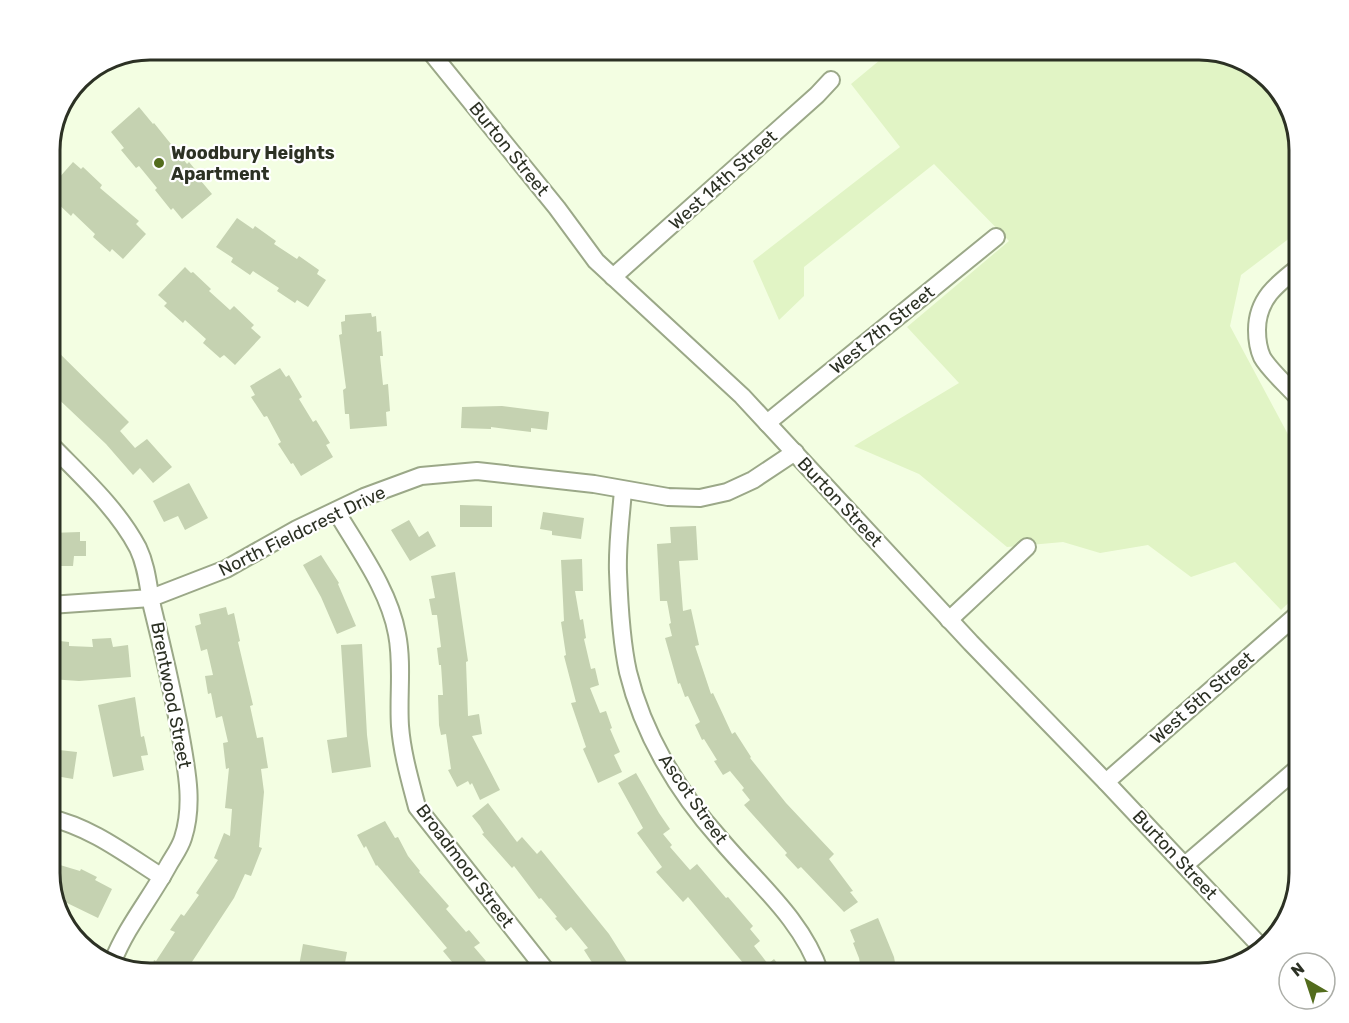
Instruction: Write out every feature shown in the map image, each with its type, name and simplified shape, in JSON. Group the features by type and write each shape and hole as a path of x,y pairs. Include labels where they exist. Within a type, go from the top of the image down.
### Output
{"street":[{"name":"Burton Street","path":"437,60 557,208 596,261 742,396 950,620 1257,942"},
{"name":"West 14th Street","path":"613,278 831,80"},
{"name":"West 7th Street","path":"767,423 996,237"},
{"path":"1289,275 1263,302 1257,316 1257,345 1263,359 1289,388"},
{"name":"North Fieldcrest Drive","path":"60,604 151,598 225,569 297,529 364,497 421,476 477,471 594,484 668,497 700,498 727,492 753,480 795,452"},
{"name":"Brentwood Street","path":"60,454 95,490 128,530 146,567 169,672 188,786 189,814 182,841 162,877 122,938 115,955"},
{"name":"Ascot Street","path":"623,490 618,572 628,671 639,707 653,741 684,792 718,838 798,929 817,963"},
{"name":"Broadmoor Street","path":"336,511 377,581 391,611 398,635 400,727 417,807 539,963"},
{"path":"950,620 1027,547"},
{"name":"West 5th Street","path":"1106,782 1289,622"},
{"path":"1185,865 1289,775"},
{"path":"60,821 91,833 162,877"}],"green space":[{"path":"880,60 1199,60 1228,65 1244,72 1263,86 1280,110 1286,127 1289,150 1289,239 1241,275 1230,326 1289,436 1289,602 1281,610 1235,562 1191,577 1148,545 1100,553 1063,542 1007,547 919,474 854,446 959,383 907,327 1009,241 934,164 804,267 804,296 779,320 753,261 900,147 851,84"}],"building":[{"name":"Woodbury Heights Apartment","path":"139,107 187,164 189,162 212,194 182,219 173,208 171,210 139,166 136,168 121,150 124,148 111,132"},
{"name":"Woodbury Heights Apartment","path":"73,162 81,169 83,167 102,185 100,188 139,221 136,224 146,234 123,259 112,249 110,252 93,237 95,234 73,213 71,216 60,206 60,177"},
{"name":"Woodbury Heights Apartment","path":"237,218 253,229 255,226 276,241 274,244 297,259 299,256 319,270 317,274 326,280 308,307 297,300 295,303 277,291 279,288 253,271 250,275 231,262 233,258 216,247"},
{"path":"185,267 211,289 209,291 230,310 234,306 254,325 251,328 261,337 235,365 224,355 220,358 203,343 206,339 185,320 183,323 164,306 167,303 158,295"},
{"path":"371,313 372,317 376,316 377,332 381,331 383,356 380,356 383,385 388,384 390,411 386,412 387,426 350,429 349,414 345,414 343,390 346,388 339,335 342,334 341,322 345,321 345,315"},
{"path":"60,354 129,422 120,431 135,448 147,439 172,467 153,483 140,468 133,475 106,444 60,400"},
{"path":"280,368 286,377 289,375 302,397 299,399 313,422 316,420 330,443 326,445 333,457 301,476 278,444 281,442 267,416 264,417 251,397 255,395 250,386"},
{"path":"502,406 549,412 547,430 531,428 531,432 491,427 491,429 461,428 462,407"},
{"path":"189,483 208,518 185,530 178,516 164,522 153,501"},
{"path":"460,505 492,506 492,527 460,527"},
{"path":"543,512 584,518 581,539 552,535 552,531 540,529"},
{"path":"409,520 419,537 428,531 436,546 410,561 391,530"},
{"path":"696,526 698,560 679,561 683,611 691,609 699,645 695,646 711,694 713,693 732,734 735,732 750,758 786,803 834,854 829,859 853,891 850,892 858,902 844,912 801,867 798,869 785,855 787,853 744,805 750,800 742,790 744,788 730,771 723,775 714,761 717,760 704,739 702,740 695,725 700,722 688,696 685,697 680,683 678,684 665,638 672,636 669,624 671,623 667,601 660,601 657,544 671,543 670,527"},
{"path":"80,532 80,541 86,541 86,556 74,556 73,566 60,566 60,533"},
{"path":"321,555 339,583 356,626 337,634 321,597 303,565"},
{"path":"582,559 583,591 575,591 580,620 583,619 586,638 584,639 591,669 595,668 599,685 590,688 600,713 606,711 612,728 610,729 620,752 614,755 622,772 598,783 583,749 586,747 571,703 576,702 564,656 566,655 561,622 564,621 561,560"},
{"path":"455,572 468,661 466,662 468,716 479,714 482,734 472,736 500,790 480,800 472,783 470,785 468,781 457,787 448,770 451,769 446,734 441,735 439,725 438,695 443,695 441,665 439,665 437,648 441,647 437,615 432,615 429,599 435,598 431,576"},
{"path":"226,607 228,615 234,613 240,641 238,642 253,705 250,706 257,738 263,737 268,768 261,769 264,792 259,847 262,848 251,876 245,874 234,898 191,963 153,963 175,932 170,930 181,914 184,916 199,895 196,893 218,860 214,858 224,833 230,836 232,809 225,808 229,768 226,769 223,743 228,742 222,716 216,718 211,693 208,694 205,676 213,675 207,649 201,651 195,626 201,624 199,614"},
{"path":"111,638 113,647 128,645 131,677 79,681 60,680 60,641 69,642 69,646 93,647 92,639"},
{"path":"362,644 371,767 332,773 327,740 347,737 341,645"},
{"path":"135,697 141,737 144,736 148,755 141,756 144,770 113,777 98,705"},
{"path":"60,750 77,752 73,779 60,777"},
{"path":"636,773 670,829 663,834 672,845 670,847 690,870 697,864 753,926 750,929 760,941 754,946 767,963 743,963 688,897 683,902 656,872 662,867 637,833 643,828 618,783"},
{"path":"488,803 517,842 522,837 537,854 541,850 609,934 627,963 592,963 584,950 588,948 571,927 566,931 514,866 512,868 482,834 484,833 472,816"},
{"path":"385,821 395,838 398,837 419,872 449,906 446,909 466,932 469,930 480,943 474,947 486,961 484,963 453,963 443,951 447,948 376,866 366,846 364,848 357,835"},
{"path":"60,865 80,871 81,869 97,877 95,880 112,889 98,918 65,902 63,896 60,879"},
{"path":"878,918 895,963 860,963 850,930"},
{"path":"303,944 347,952 345,963 300,963"}],"place":[{"name":"Woodbury Heights Apartment","path":"159,163"}]}
